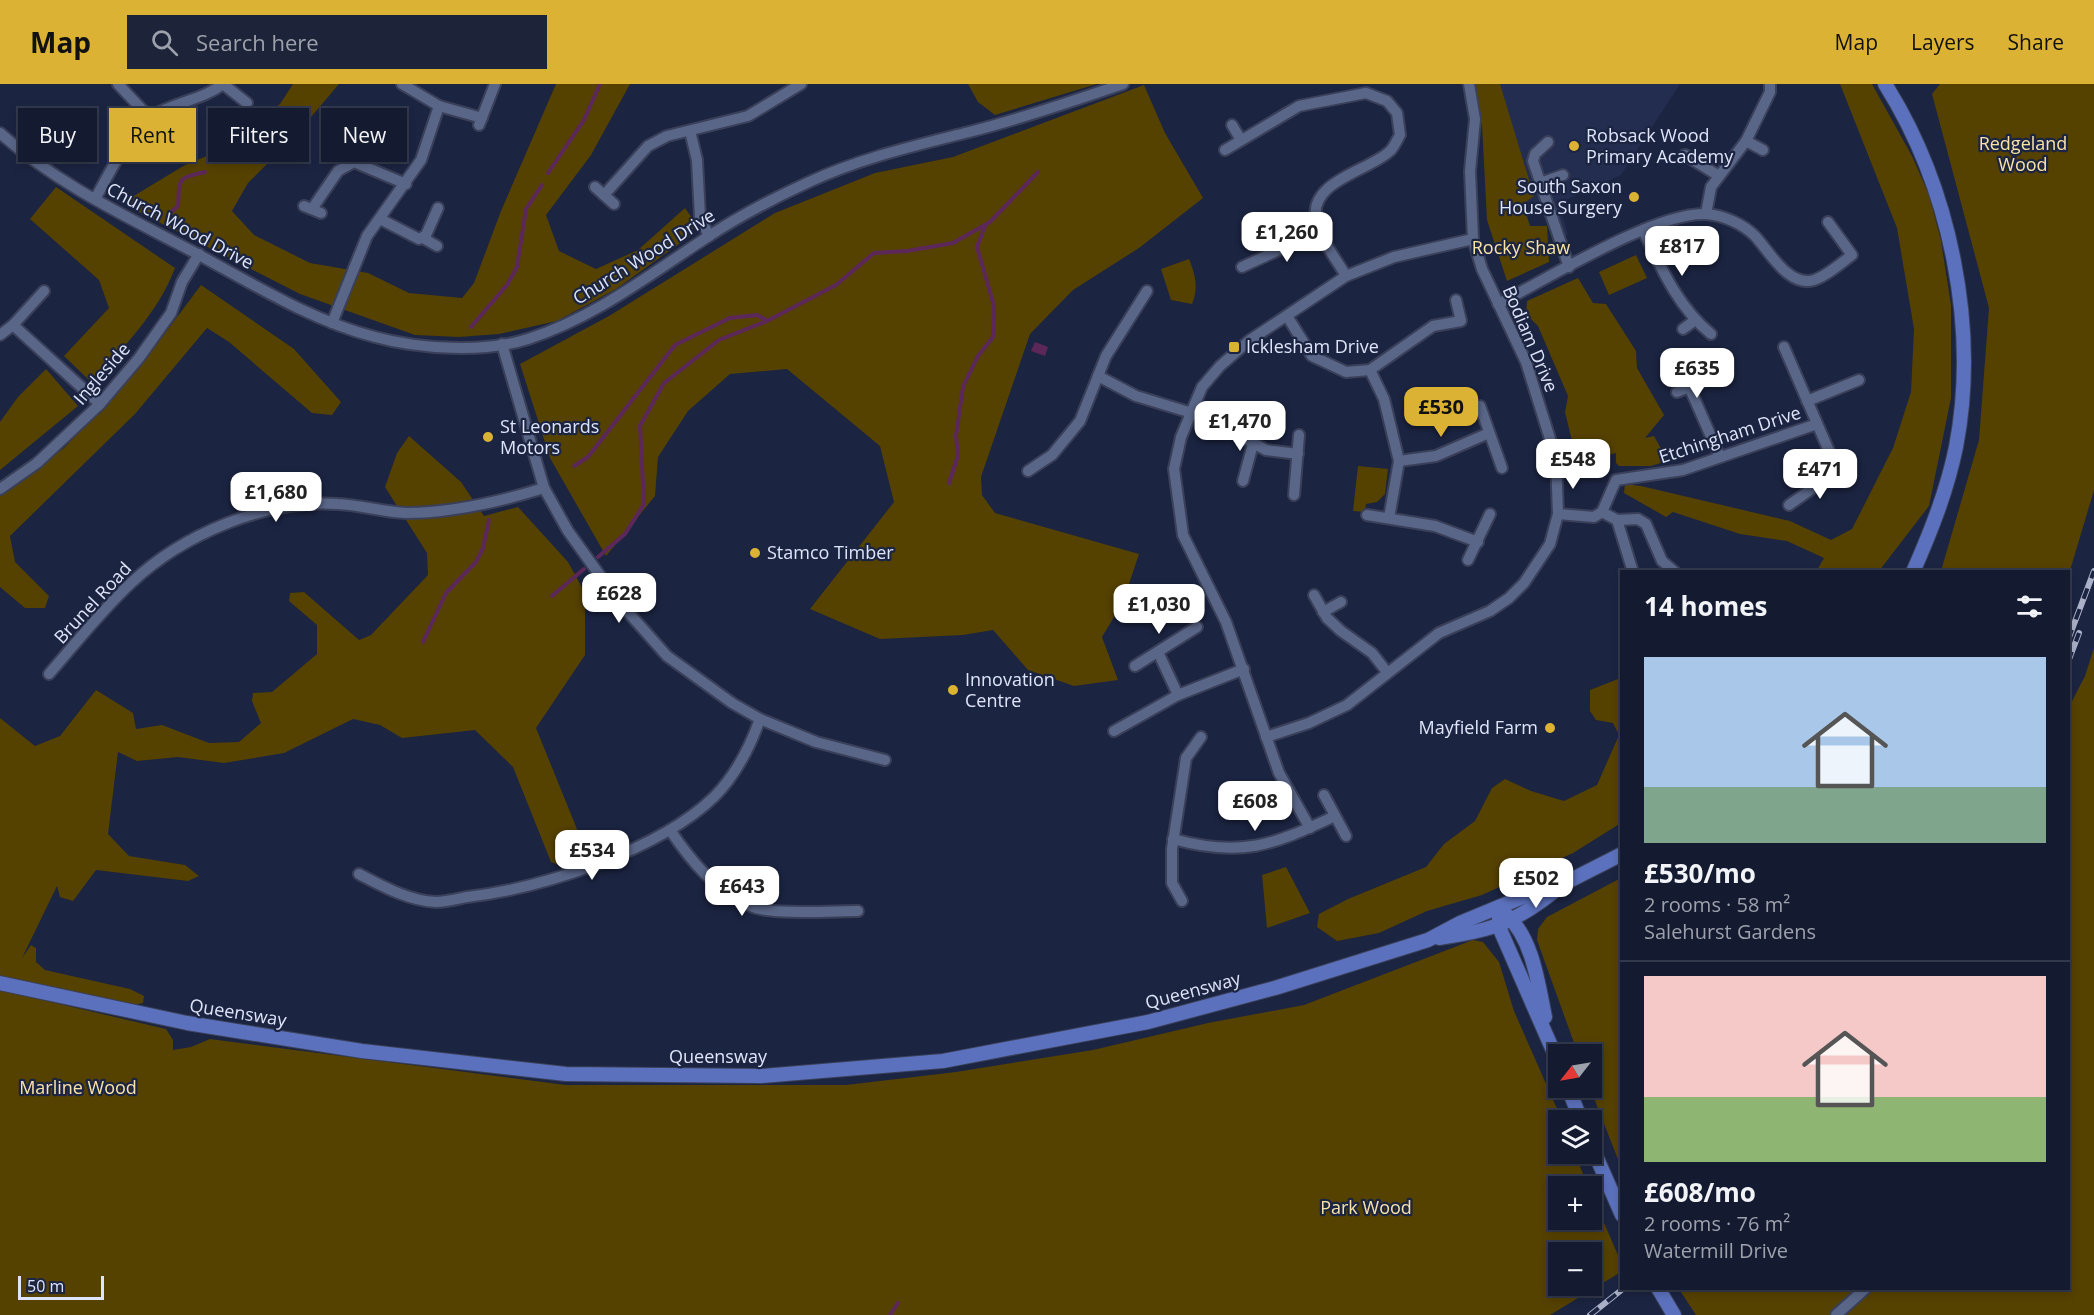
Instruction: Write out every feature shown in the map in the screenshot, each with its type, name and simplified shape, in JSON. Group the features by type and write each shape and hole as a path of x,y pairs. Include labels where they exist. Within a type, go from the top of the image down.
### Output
{"main road":[{"path":"1885,84 1907,123 1936,190 1950,240 1962,329 1961,414 1956,447 1938,514 1914,570"},
{"name":"Queensway","path":"1428,940 1499,907 1563,884 1620,855"},
{"name":"Queensway","path":"0,983 187,1023 362,1051 566,1074 761,1077 943,1061 1148,1022 1275,988 1428,940 1499,927 1513,921 1563,884"},
{"path":"1499,907 1513,921 1532,962 1552,1044"},
{"path":"1499,907 1499,927 1520,979 1548,1033"},
{"path":"1598,1164 1620,1211"},
{"path":"1659,1290 1674,1315"}],"street":[{"path":"118,84 141,108"},
{"path":"173,108 212,93 223,84 247,103"},
{"path":"402,84 439,106 480,122 495,84"},
{"path":"604,195 648,146 667,136 748,116 801,84"},
{"name":"Church Wood Drive","path":"0,133 25,154 95,199 332,323 373,337 408,345 442,347 502,344 526,340 604,305 764,203 869,158 982,129 1123,84"},
{"name":"Bodiam Drive","path":"1266,737 1309,723 1347,705 1439,633 1490,611 1524,584 1550,544 1558,514 1556,458 1526,362 1482,269 1473,239 1470,171 1475,119 1469,84"},
{"path":"1706,214 1711,187 1746,141 1770,92 1770,85"},
{"path":"1225,150 1299,106 1366,93 1387,101 1397,113 1400,135 1390,151 1328,189 1316,205 1316,219 1320,231 1346,276"},
{"path":"332,323 367,236 421,160 439,106"},
{"path":"1232,125 1241,140"},
{"path":"690,131 697,160 700,217 709,236"},
{"path":"1746,141 1763,150"},
{"path":"1548,142 1535,154 1533,161 1569,267"},
{"path":"1685,155 1719,176"},
{"path":"95,199 115,162"},
{"path":"312,209 338,171 354,162 406,184"},
{"path":"1540,183 1563,175"},
{"path":"595,187 614,204"},
{"path":"423,238 438,208"},
{"path":"1498,304 1643,230 1684,216 1706,214 1737,223 1754,236 1787,273 1802,281 1815,280 1852,255 1828,222"},
{"path":"380,219 410,236 423,238 437,246"},
{"path":"1643,230 1665,278 1694,321 1711,334"},
{"path":"1242,267 1320,231"},
{"path":"1310,828 1279,773 1226,622 1189,551 1178,513 1174,469 1180,437 1202,387 1220,366 1250,340 1346,276 1394,257 1473,239"},
{"name":"Ingleside","path":"0,489 38,462 100,404 139,358 171,313 182,282 199,255"},
{"path":"0,335 13,326 44,291"},
{"path":"1028,471 1052,455 1080,421 1106,356 1147,291"},
{"path":"1287,315 1312,356 1346,372 1371,370 1434,326 1466,320 1456,300"},
{"path":"1683,329 1694,321"},
{"path":"13,326 100,404"},
{"path":"502,344 544,489 568,531 619,602 667,656 732,703 760,719 816,742 885,760"},
{"name":"Etchingham Drive","path":"1784,347 1829,451 1824,470 1813,488 1790,505"},
{"path":"1371,370 1384,399 1399,461 1389,518"},
{"path":"1098,376 1136,396 1191,413 1234,430 1253,444 1266,450 1298,454"},
{"path":"1677,392 1689,385 1706,380"},
{"name":"Etchingham Drive","path":"1807,401 1859,380"},
{"path":"1689,385 1720,457"},
{"path":"1480,406 1502,468"},
{"name":"Etchingham Drive","path":"1602,512 1616,480 1630,476 1658,476 1817,424"},
{"path":"1399,461 1436,456 1489,433"},
{"path":"1294,495 1299,435"},
{"path":"1243,481 1253,444"},
{"name":"Brunel Road","path":"49,674 90,625 132,582 178,548 231,521 261,512 336,504 404,513 434,511 502,501 544,489"},
{"path":"1558,514 1594,517 1602,512 1617,520 1638,519 1646,524 1662,561 1673,570"},
{"path":"1468,560 1490,514"},
{"path":"1367,515 1435,526 1478,542"},
{"path":"1617,520 1632,570"},
{"path":"1314,595 1323,612 1341,631 1372,653 1387,672"},
{"path":"1323,612 1341,602"},
{"path":"1135,666 1190,628"},
{"path":"1158,652 1178,694"},
{"path":"1114,731 1178,694 1244,669"},
{"path":"359,874 393,891 435,902 494,894 565,877 670,830 691,817 716,795 748,753 760,719"},
{"path":"1182,901 1172,883 1173,840 1186,758 1201,737"},
{"path":"1324,795 1347,836"},
{"path":"1173,840 1227,850 1266,846 1335,816"},
{"path":"670,830 712,882 754,907 803,911 858,911"},
{"path":"1836,1315 1864,1290"}],"shaded area":[{"name":"Robsack Wood Primary Academy","path":"1492,84 1680,84 1621,175 1559,203 1568,235 1553,240 1542,211 1527,217"},
{"path":"1035,342 1048,347 1045,356 1031,351"}],"green space":[{"path":"293,84 339,84 309,119 309,108 275,108"},
{"path":"556,84 630,84 591,155 546,215 559,251 596,269 638,250 685,208 692,218 693,234 616,289 557,321 499,334 459,337 415,335 300,294 129,207 127,200 185,165 207,156 208,162 269,162 248,183 232,211 254,235 310,263 368,273 409,293 462,298 474,283 501,211"},
{"path":"968,84 1097,84 995,115 978,102"},
{"name":"Rocky Shaw","path":"1475,84 1500,84 1534,196 1523,204 1530,226 1547,226 1549,262 1507,281 1487,220 1482,126"},
{"path":"1840,84 1872,84 1912,156 1929,195 1941,241 1951,305 1951,398 1929,506 1880,570 1817,570 1824,558 1787,541 1740,534 1673,512 1666,517 1624,493 1625,484 1641,486 1790,521 1831,540 1852,529 1893,448 1911,392 1914,329 1897,228"},
{"name":"Redgeland Wood","path":"1940,84 2094,84 2094,490 2070,571 1941,570 1979,440 1989,308 1932,94"},
{"path":"1144,85 1165,133 1203,198 1139,248 1073,290 1030,334 981,477 982,495 995,513 1139,554 1123,602 1102,637 1118,680 1074,686 1028,670 993,630 963,635 880,639 810,609 894,502 880,446 787,369 730,374 688,411 658,457 655,496 606,556 550,458 520,364 609,316 775,213 875,173 953,157"},
{"path":"56,187 175,268 150,315 91,382 64,356 109,308 99,280 30,219"},
{"path":"1636,255 1647,278 1609,295 1599,272"},
{"path":"1189,259 1195,281 1192,304 1171,300 1161,269"},
{"path":"1578,278 1593,303 1606,304 1636,351 1637,368 1664,415 1645,438 1654,436 1665,456 1662,458 1664,462 1651,466 1619,466 1616,463 1616,453 1596,458 1580,474 1565,412 1568,396 1538,326 1526,314 1527,301"},
{"path":"201,285 294,349 341,402 332,415 312,413 229,342 207,328 135,414 10,536 15,562 49,596 45,608 25,608 0,587 0,493 64,448 136,372"},
{"path":"46,369 78,406 0,470 0,422 18,397"},
{"path":"409,436 461,482 484,516 518,507 568,562 585,593 585,655 536,728 579,834 574,856 564,867 551,862 513,767 475,730 402,738 380,725 353,719 284,753 224,763 178,757 137,761 118,752 108,834 129,856 185,865 199,876 188,881 96,870 73,901 60,897 57,886 22,958 31,945 36,948 36,962 45,970 130,989 144,996 143,1003 134,1005 0,977 0,718 35,746 60,736 96,690 133,713 136,729 162,725 209,743 239,742 261,723 252,701 253,693 272,692 317,654 317,625 289,601 290,593 304,592 359,640 371,635 428,575 427,553 385,487 397,453"},
{"path":"1358,466 1388,469 1385,494 1377,502 1366,504 1365,512 1353,511"},
{"path":"2094,648 2094,1315 1696,1315 1680,1290 2070,1290 2070,705 2085,676"},
{"path":"1620,679 1620,824 1573,853 1482,895 1427,911 1379,933 1337,941 1317,927 1319,914 1348,899 1426,867 1444,844 1475,821 1492,788 1505,779 1531,791 1564,801 1597,785 1619,735 1613,723 1596,720 1590,711 1590,690"},
{"path":"1286,867 1310,913 1267,928 1262,875"},
{"path":"1620,879 1620,1164 1602,1119 1602,1110 1599,1110 1594,1098 1602,1098 1602,1044 1574,1044 1537,940 1538,929 1547,917"},
{"path":"1473,940 1483,942 1499,962 1514,1011 1548,1088 1548,1098 1552,1098 1558,1110 1548,1110 1548,1164 1579,1164 1584,1176 1548,1176 1548,1230 1602,1230 1602,1218 1620,1260 1620,1273 1602,1284 1602,1242 1548,1242 1548,1296 1581,1296 1550,1315 0,1315 0,990 166,1029 173,1040 173,1050 191,1047 210,1039 566,1085 846,1085 956,1072 1093,1050 1208,1023 1304,1005"}],"waterway":[{"path":"548,173 584,120 600,84"},
{"path":"169,214 178,206 181,182 188,176 205,172"},
{"path":"598,557 625,534 644,504 640,426 664,383 719,340 767,321 836,285 874,253 907,251 953,243 990,222 1038,172"},
{"path":"471,327 507,285 517,267 526,209 542,185"},
{"path":"949,483 958,456 956,436 963,387 978,356 993,337 994,306 977,247 985,226"},
{"path":"574,466 588,457 675,345 730,318 757,315 766,320"},
{"path":"423,642 446,593 476,562 483,548 489,520"},
{"path":"552,596 584,569"},
{"path":"890,1315 898,1303"}],"railway":[{"path":"2070,635 2094,571"},
{"path":"2070,657 2079,633"},
{"path":"1590,1315 1621,1290"}],"place":[{"name":"Robsack Wood Primary Academy","path":"1574,146"},
{"name":"South Saxon House Surgery","path":"1634,197"},
{"name":"Icklesham Drive","path":"1234,347"},
{"name":"St Leonards Motors","path":"488,437"},
{"name":"Stamco Timber","path":"755,553"},
{"name":"Innovation Centre","path":"953,690"},
{"name":"Mayfield Farm","path":"1550,728"}],"park label":[{"name":"Marline Wood","path":"78,1088"},
{"name":"Park Wood","path":"1366,1208"}]}
